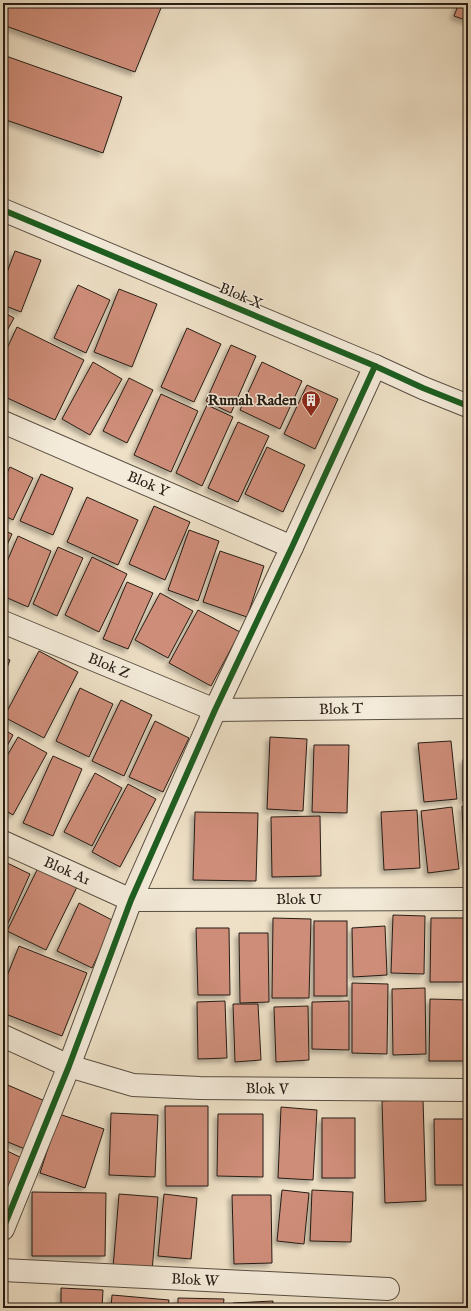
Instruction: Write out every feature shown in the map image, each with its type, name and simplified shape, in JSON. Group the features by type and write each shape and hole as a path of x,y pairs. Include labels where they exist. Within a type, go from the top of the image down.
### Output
{"street":[{"name":"Blok X","path":"3,210 468,406"},
{"path":"3,1229 69,1066 131,900 215,710 292,547 374,366"},
{"name":"Blok Y","path":"3,422 292,547"},
{"name":"Blok Z","path":"3,622 215,710"},
{"name":"Blok T","path":"215,710 468,707"},
{"name":"Blok A1","path":"3,842 131,900"},
{"name":"Blok U","path":"131,900 468,899"},
{"name":"Blok V","path":"3,1036 69,1066 133,1085 200,1088 468,1090"},
{"name":"Blok W","path":"3,1270 388,1289"}],"building":[{"path":"3,3 163,3 135,72 3,25"},
{"path":"459,3 468,3 468,21 454,16"},
{"path":"3,55 122,97 103,153 3,119"},
{"path":"15,251 41,260 21,312 3,305 3,283"},
{"path":"78,285 110,300 86,353 54,338"},
{"path":"119,289 157,304 132,367 94,352"},
{"path":"3,312 14,318 3,338"},
{"path":"17,327 84,360 55,420 3,396 3,357"},
{"path":"187,328 221,344 194,402 161,387"},
{"path":"231,345 256,356 231,413 206,401"},
{"path":"93,362 122,379 90,435 62,419"},
{"path":"262,362 302,381 280,429 240,410"},
{"path":"129,378 153,390 127,443 103,431"},
{"name":"Rumah Raden","path":"307,385 338,399 315,449 284,434"},
{"path":"161,394 198,411 171,472 134,455"},
{"path":"207,405 233,417 202,486 176,473"},
{"path":"238,422 269,436 238,502 208,488"},
{"path":"267,447 305,465 283,512 245,494"},
{"path":"10,467 33,478 13,520 3,515 3,481"},
{"path":"41,474 73,488 53,535 20,521"},
{"path":"87,497 138,520 118,565 67,542"},
{"path":"154,506 190,522 165,580 129,564"},
{"path":"3,530 12,534 3,554"},
{"path":"189,530 219,541 198,601 168,590"},
{"path":"18,536 51,551 28,607 3,596 3,571"},
{"path":"58,547 83,558 57,616 33,604"},
{"path":"220,551 264,566 247,617 203,602"},
{"path":"92,557 127,574 99,632 65,615"},
{"path":"127,582 153,593 128,649 103,639"},
{"path":"160,593 193,611 168,658 135,640"},
{"path":"198,610 240,632 211,686 169,663"},
{"path":"39,651 78,672 44,738 4,717"},
{"path":"3,657 10,660 3,678"},
{"path":"80,688 113,704 89,757 56,741"},
{"path":"121,700 152,715 124,776 92,761"},
{"path":"155,721 189,738 163,792 129,777"},
{"path":"3,729 13,735 3,754"},
{"path":"18,737 47,753 13,815 3,809 3,763"},
{"path":"270,737 307,739 303,811 267,809"},
{"path":"451,741 457,799 424,802 418,743"},
{"path":"314,745 349,745 347,813 312,812"},
{"path":"53,756 82,769 53,836 23,823"},
{"path":"463,760 468,760 468,801 463,801"},
{"path":"95,773 122,788 92,846 64,832"},
{"path":"128,784 156,799 120,867 92,852"},
{"path":"462,806 468,806 468,862 464,862"},
{"path":"452,807 459,869 428,873 421,811"},
{"path":"417,810 420,868 384,870 381,812"},
{"path":"195,812 258,813 256,881 193,880"},
{"path":"320,816 321,876 272,877 271,817"},
{"path":"3,861 30,874 4,932 3,931"},
{"path":"38,868 77,887 46,950 7,931"},
{"path":"79,903 114,921 92,968 57,951"},
{"path":"393,915 425,916 424,974 391,973"},
{"path":"273,918 311,919 309,998 272,998"},
{"path":"431,918 465,918 464,982 430,982"},
{"path":"314,921 347,921 347,996 314,996"},
{"path":"385,926 387,975 353,977 352,928"},
{"path":"196,928 229,928 230,995 198,995"},
{"path":"239,933 268,933 269,1002 240,1003"},
{"path":"19,946 87,973 62,1036 3,1013 3,986"},
{"path":"352,983 388,984 387,1054 352,1053"},
{"path":"425,988 426,1054 393,1055 392,989"},
{"path":"430,999 468,1000 468,1061 429,1061"},
{"path":"225,1001 227,1058 198,1059 197,1002"},
{"path":"349,1001 349,1050 312,1049 312,1002"},
{"path":"233,1004 258,1004 261,1060 235,1062"},
{"path":"308,1006 309,1060 276,1062 274,1007"},
{"path":"3,1083 45,1101 25,1149 3,1140"},
{"path":"423,1099 426,1201 385,1203 382,1101"},
{"path":"165,1106 208,1106 208,1186 166,1186"},
{"path":"281,1107 317,1110 313,1180 278,1178"},
{"path":"111,1113 158,1115 155,1177 109,1175"},
{"path":"59,1114 104,1129 85,1188 40,1173"},
{"path":"218,1114 263,1114 263,1177 217,1176"},
{"path":"322,1118 355,1118 355,1178 322,1178"},
{"path":"434,1119 468,1119 468,1185 435,1185"},
{"path":"3,1149 22,1158 3,1204"},
{"path":"282,1190 309,1193 304,1244 277,1241"},
{"path":"312,1190 353,1192 351,1242 310,1241"},
{"path":"32,1192 106,1193 105,1256 32,1256"},
{"path":"119,1194 158,1197 152,1272 113,1268"},
{"path":"164,1194 197,1198 191,1259 158,1256"},
{"path":"232,1195 271,1195 272,1263 234,1264"},
{"path":"61,1288 103,1290 102,1308 61,1308"},
{"path":"112,1295 169,1300 168,1308 111,1308"},
{"path":"178,1298 224,1299 223,1308 178,1308"},
{"path":"273,1301 273,1308 233,1308 233,1303"}],"cycle path":[{"path":"3,210 468,406"},
{"path":"3,1229 69,1066 131,900 215,710 375,366"}],"place":[{"name":"Rumah Raden","path":"311,417"}]}
